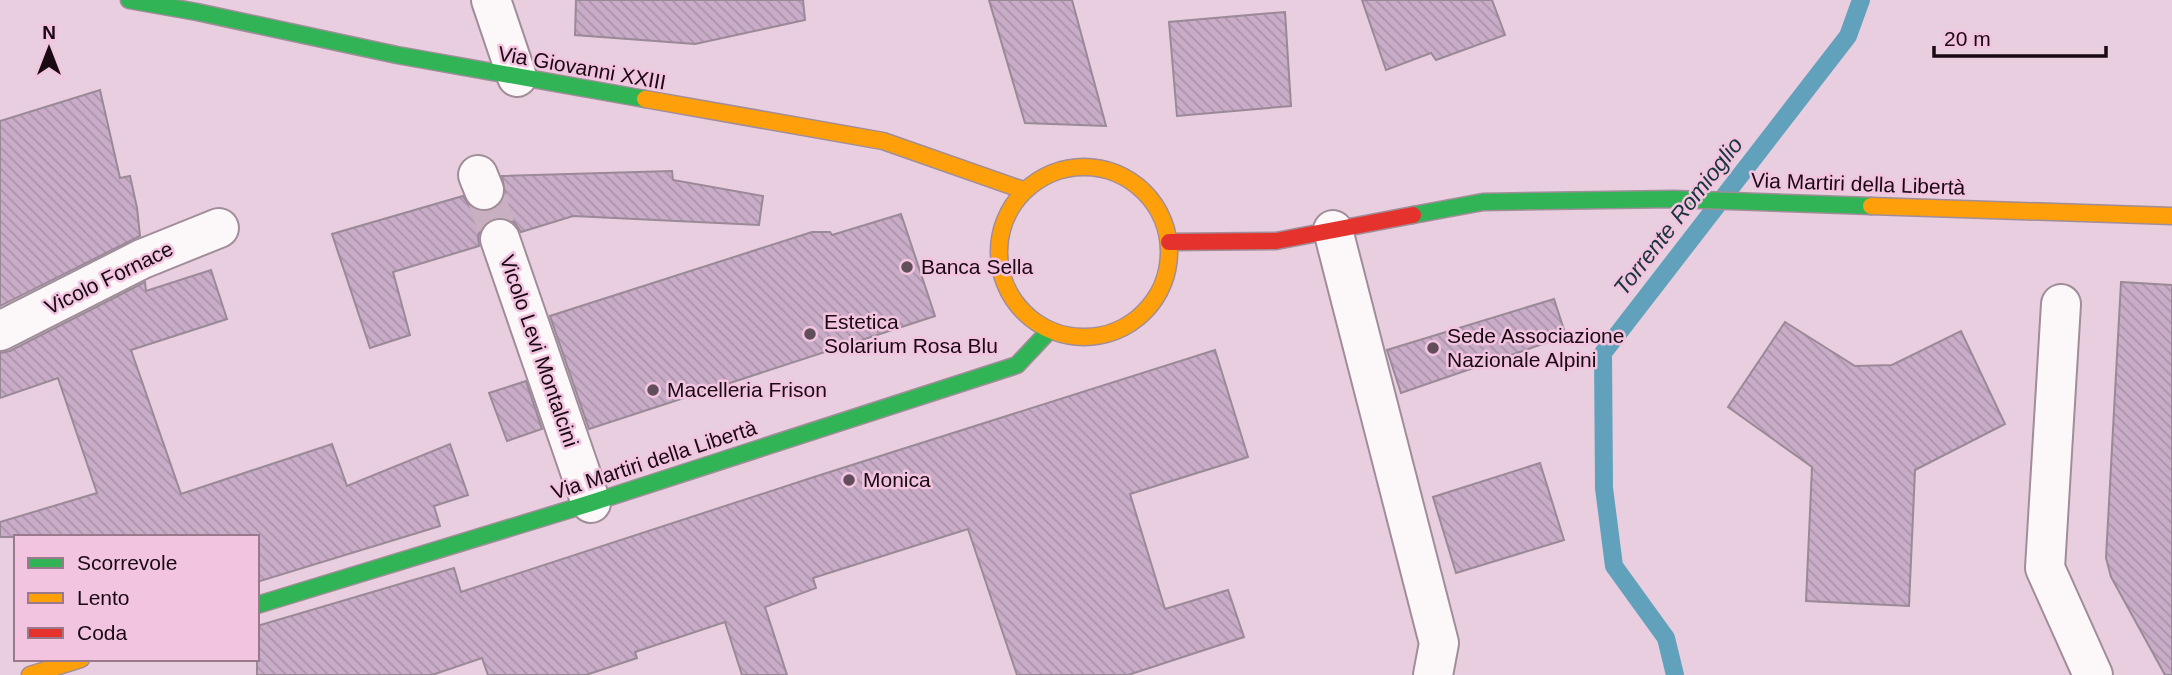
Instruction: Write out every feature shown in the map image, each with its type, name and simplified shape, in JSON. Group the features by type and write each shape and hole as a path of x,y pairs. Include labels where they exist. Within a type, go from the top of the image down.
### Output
{"main road":[{"name":"Via Giovanni XXIII","path":"129,0 397,55 883,141 1023,190"},
{"path":"1072,168 1099,168 1125,177 1146,193 1162,216 1169,242 1168,267 1160,292 1145,312 1124,328 1100,337 1075,338 1049,331 1026,316 1008,294 999,268 998,240 1007,213 1023,190 1046,175 1072,168"},
{"name":"Via Martiri della Libertà","path":"1169,242 1276,241 1483,202 1673,199 2172,216"},
{"name":"Via Martiri della Libertà","path":"259,604 591,503 1017,365 1049,331"},
{"path":"30,675 75,661"}],"street":[{"path":"491,0 517,77"},
{"name":"Vicolo Fornace","path":"0,331 142,259 219,228"},
{"path":"1333,230 1439,643 1433,675"},
{"name":"Vicolo Levi Montalcini","path":"500,239 591,503"},
{"path":"2061,304 2045,568 2093,675"}],"building":[{"path":"576,0 803,0 805,20 695,44 575,35"},
{"path":"989,0 1072,0 1106,126 1025,123"},
{"path":"1362,0 1492,0 1505,35 1436,60 1431,53 1386,70"},
{"path":"1285,12 1291,106 1177,116 1169,22"},
{"path":"100,90 120,178 130,176 140,236 0,306 0,121"},
{"path":"672,171 673,180 763,196 759,225 573,216 521,232 514,222 505,218 494,218 483,225 478,236 479,246 393,272 410,335 370,348 332,234 463,196 471,208 491,210 501,204 505,194 502,176"},
{"path":"901,214 935,316 589,429 550,316 812,232 830,232 832,235"},
{"path":"211,270 227,319 131,350 181,494 332,444 347,486 450,444 468,495 434,506 440,526 259,581 259,535 0,537 0,522 97,493 58,378 0,398 0,353 10,351 145,282 146,291"},
{"path":"2121,282 2172,285 2172,675 2165,675 2111,577 2106,558"},
{"path":"1554,299 1566,336 1401,393 1387,350"},
{"path":"1785,322 1855,366 1892,365 1961,331 2005,424 1915,470 1909,606 1806,601 1812,467 1728,407"},
{"path":"1215,350 1248,457 1130,494 1165,609 1228,590 1244,637 1128,675 1017,675 968,529 813,578 816,588 765,607 787,675 742,675 725,622 635,652 637,658 586,675 488,675 482,658 432,675 257,675 259,625 454,568 461,592"},
{"path":"526,381 542,429 507,441 489,393"},
{"path":"1540,463 1564,540 1456,573 1433,497"}],"waterway":[{"name":"Torrente Romioglio","path":"1675,675 1666,638 1614,566 1604,488 1603,353 1848,36 1861,0"}],"tunnel":[{"path":"484,190 500,239"}],"traffic: fast":[{"path":"129,0 397,55 645,99"},
{"path":"1413,215 1483,202 1673,199 1871,206"},
{"path":"259,604 591,503 1017,365 1049,331"}],"traffic: slow":[{"path":"645,99 883,141 1023,190"},
{"path":"1084,167 1117,173 1144,192 1163,219 1169,252 1163,285 1144,312 1117,331 1084,337 1051,331 1024,312 1005,285 999,252 1005,219 1024,192 1051,173 1084,167"},
{"path":"1871,206 2172,216"},
{"path":"30,675 75,661"}],"traffic: jam":[{"path":"1169,242 1276,241 1413,215"}],"place":[{"name":"Banca Sella","path":"907,267"},
{"name":"Estetica Solarium Rosa Blu","path":"810,334"},
{"name":"Sede Associazione Nazionale Alpini","path":"1433,348"},
{"name":"Macelleria Frison","path":"653,390"},
{"name":"Monica","path":"849,480"}]}
